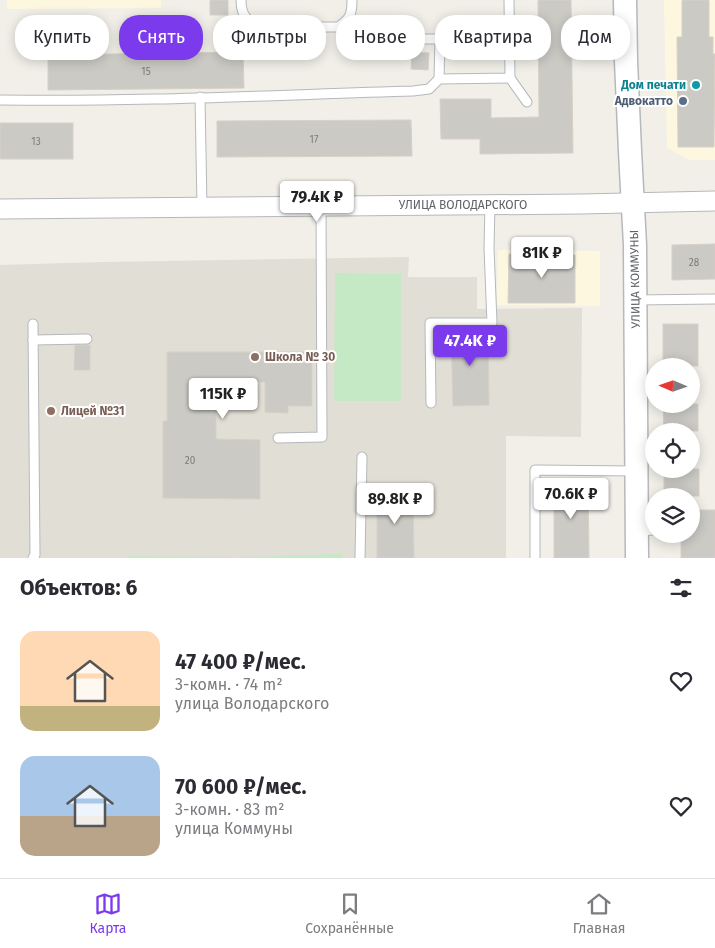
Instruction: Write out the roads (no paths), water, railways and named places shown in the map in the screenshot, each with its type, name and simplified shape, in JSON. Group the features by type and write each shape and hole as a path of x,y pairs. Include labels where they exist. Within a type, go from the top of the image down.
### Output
{"street":[{"name":"УЛИЦА КОММУНЫ","path":"625,0 635,245 636,471 645,530 637,558"},
{"name":"УЛИЦА ВОЛОДАРСКОГО","path":"0,209 715,201"}],"lane":[{"path":"241,0 241,10 246,19 264,27 338,27 348,20 352,10 352,0"},
{"path":"509,0 510,78 527,102"},
{"path":"425,38 440,39 440,80"},
{"path":"0,100 200,98 413,91 429,89 440,80 510,78"},
{"path":"200,98 202,208"},
{"path":"431,403 430,323 492,323 489,248 490,204"},
{"path":"278,438 322,437 321,206"},
{"path":"635,300 715,299"},
{"path":"33,324 35,555 33,558"},
{"path":"33,340 87,338"},
{"path":"360,558 362,458"},
{"path":"535,558 536,470 636,471"}],"place":[{"name":"Дом печати","path":"696,85"},
{"name":"Адвокатто","path":"683,101"},
{"name":"Школа № 30","path":"255,357"},
{"name":"Лицей №31","path":"51,411"}]}
